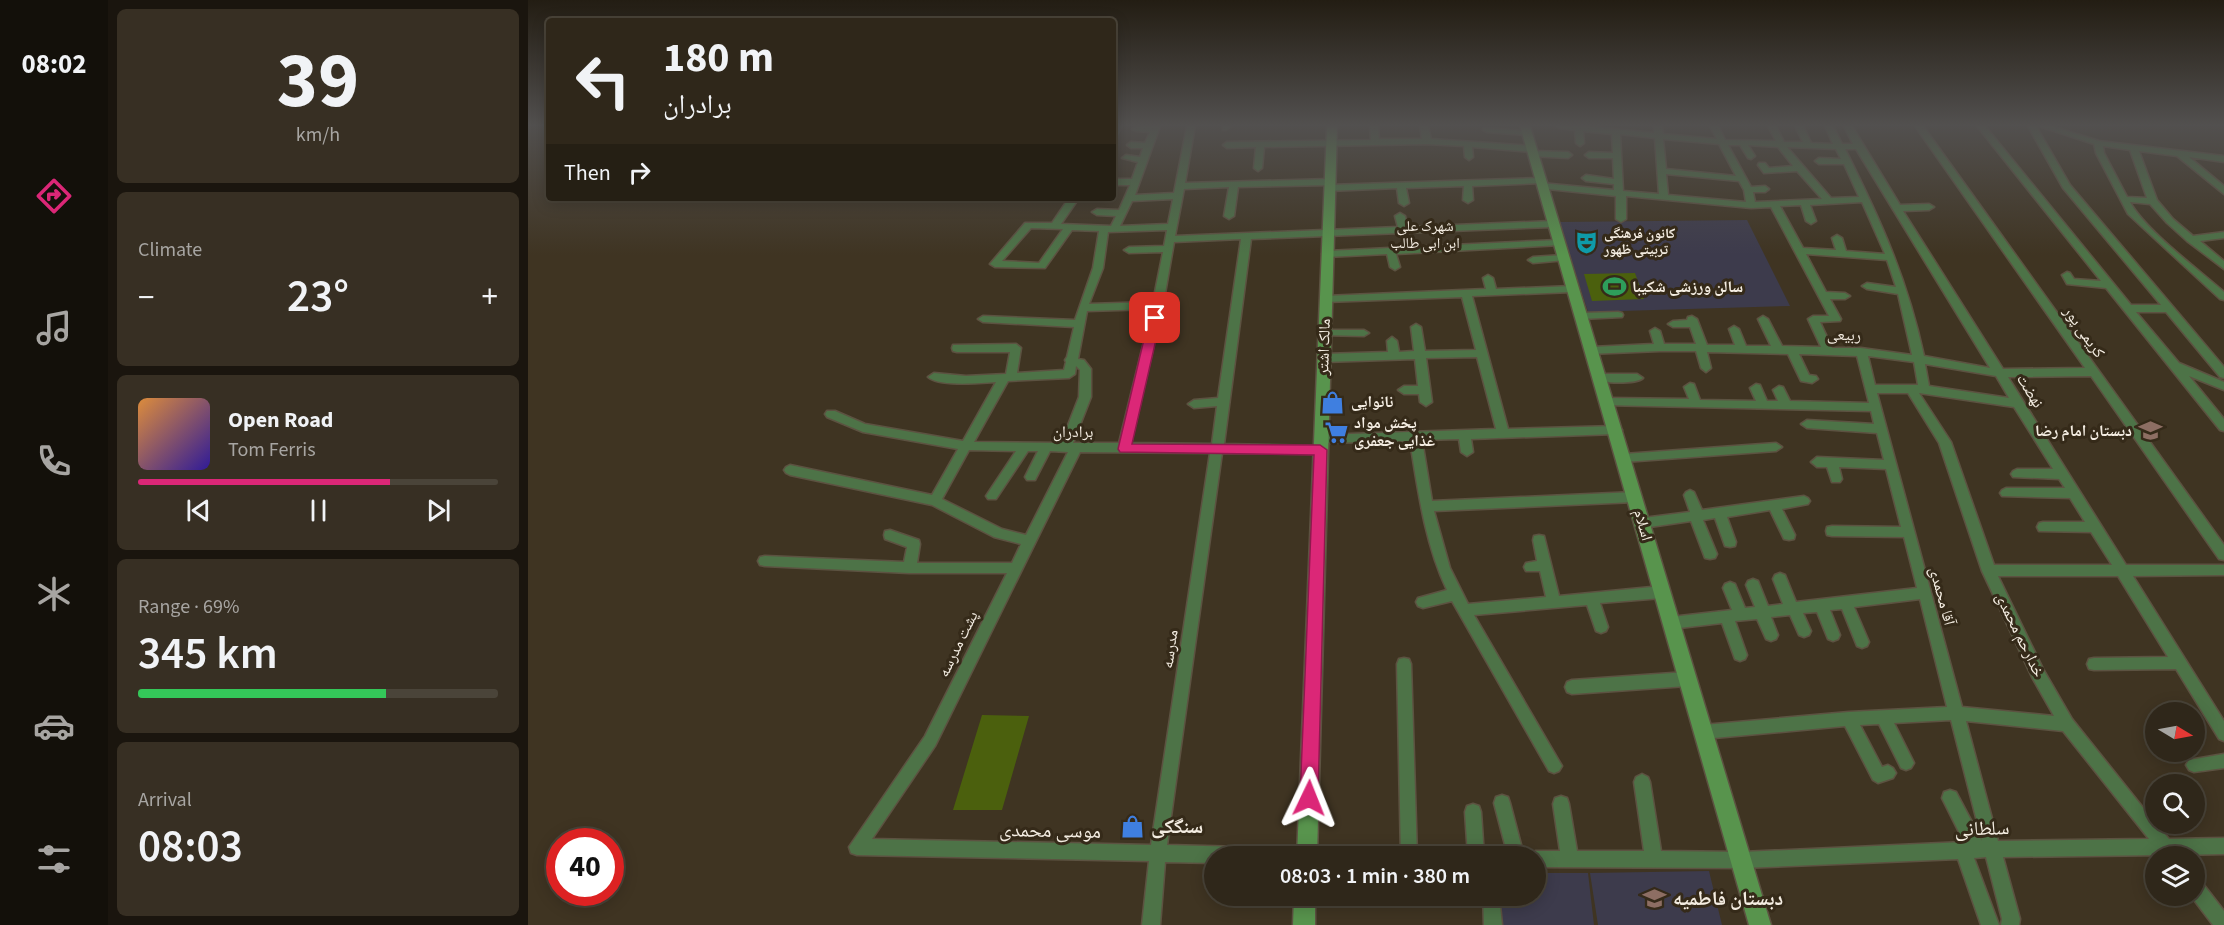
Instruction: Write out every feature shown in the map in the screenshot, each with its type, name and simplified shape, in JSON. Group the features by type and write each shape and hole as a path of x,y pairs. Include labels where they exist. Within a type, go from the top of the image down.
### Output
{"street":[{"path":"934,377 966,380 1069,374 1070,360 1083,308 1109,229 1129,198 1140,169"},
{"path":"1124,449 1158,305 1183,169"},
{"name":"مالک اشتر","path":"1306,846 1330,169"},
{"name":"اسلام","path":"1536,169 1616,430 1760,925"},
{"path":"1618,169 1621,219"},
{"path":"1737,169 1748,190 1752,205"},
{"path":"1765,169 1767,171 1787,169"},
{"path":"1800,169 1830,201"},
{"path":"1851,169 1890,257 1901,291 1919,358 1917,389"},
{"name":"نهضت","path":"1873,169 2224,734"},
{"name":"کریمی پور","path":"1950,169 2224,555"},
{"path":"2016,169 2224,427"},
{"path":"2056,169 2066,186 2224,374"},
{"path":"2108,169 2131,212 2224,297"},
{"path":"2142,169 2153,201 2190,239 2224,267"},
{"path":"2198,169 2224,191"},
{"path":"1670,208 1662,171 1742,179"},
{"path":"1586,178 1618,182"},
{"path":"1116,182 1135,183"},
{"path":"1468,183 1468,200"},
{"path":"1483,183 1485,194"},
{"path":"1129,198 1234,184 1540,183 1752,205 1866,199"},
{"path":"1229,216 1234,184"},
{"path":"1401,185 1404,203"},
{"path":"1748,190 1765,189"},
{"path":"2123,199 2153,201"},
{"path":"1055,226 1072,201"},
{"path":"1805,203 1811,221"},
{"path":"1774,204 1836,319 1813,319 1828,351"},
{"path":"1897,208 1929,207"},
{"path":"1097,212 1121,213"},
{"path":"1400,216 1402,231"},
{"path":"1129,250 1246,237 1552,224"},
{"path":"1069,227 1042,266 995,264 1028,225 1055,226 1109,229 1172,227"},
{"path":"2190,239 2224,235"},
{"name":"مدرسه","path":"1151,925 1158,854 1246,237"},
{"path":"1832,239 1837,254"},
{"path":"1327,254 1392,251 1561,250"},
{"path":"1533,260 1561,250"},
{"path":"1392,251 1395,267"},
{"path":"1800,251 1890,257"},
{"path":"2067,275 2071,282 2110,285"},
{"path":"1488,278 1492,292"},
{"path":"1867,286 1901,291"},
{"path":"1326,299 1572,289"},
{"path":"1466,293 1503,433"},
{"path":"1823,295 1845,296"},
{"path":"1083,308 1158,305"},
{"path":"2128,308 2170,309"},
{"path":"1581,316 1618,315"},
{"path":"983,319 1079,324"},
{"path":"1762,319 1778,350"},
{"path":"1673,324 1693,321 1706,368"},
{"path":"1404,390 1425,396 1416,327"},
{"path":"1734,329 1742,349"},
{"path":"1655,331 1660,347"},
{"path":"1324,333 1364,333"},
{"path":"1392,341 1394,356"},
{"name":"ربیعی","path":"1592,351 1660,347 1861,352 1919,358 1999,373 2094,372"},
{"path":"935,501 1008,378 1016,348 957,348"},
{"path":"1792,350 1805,378 1812,379"},
{"name":"آقا محمدی","path":"1861,352 1956,713 1977,850"},
{"path":"1324,358 1482,354"},
{"name":"پشت مدرسه","path":"856,847 930,741 1029,542 1070,448 1085,397 1086,369 1080,363 1070,360"},
{"path":"2174,365 2224,386"},
{"path":"1600,378 1637,378"},
{"path":"1690,387 1696,404"},
{"path":"1756,388 1763,405"},
{"path":"1871,389 1917,389 2017,403"},
{"name":"خدارحم محمدی","path":"1917,389 1945,442 1989,571 2038,674 2067,724 2165,846"},
{"path":"1779,390 1786,405"},
{"path":"1194,404 1224,402"},
{"path":"1607,402 1875,407"},
{"name":"برادران","path":"831,414 864,428 966,446 1024,448 1217,449 1321,445 1415,436 1616,430"},
{"path":"1807,424 1881,429"},
{"path":"1464,435 1467,452"},
{"path":"1415,436 1427,506 1443,568 1464,610 1554,766"},
{"path":"1624,458 1776,447"},
{"path":"992,496 1024,448"},
{"path":"1031,477 1046,448"},
{"path":"1817,462 1891,465"},
{"path":"1832,463 1836,479"},
{"path":"790,470 935,501 999,533 1029,542"},
{"path":"2017,474 2062,474"},
{"path":"2006,493 2074,492"},
{"path":"1690,495 1710,554"},
{"path":"1427,506 1635,497"},
{"path":"1643,523 1804,501"},
{"path":"1774,505 1789,536"},
{"path":"1719,513 1730,542"},
{"path":"2043,527 2096,527"},
{"path":"1832,531 1908,532"},
{"path":"890,535 914,544 909,568"},
{"path":"1539,540 1538,566 1554,602"},
{"path":"765,561 909,568 1016,568"},
{"path":"1989,571 2224,570"},
{"path":"1780,579 1803,631"},
{"path":"1753,585 1771,635"},
{"path":"1730,588 1740,655"},
{"path":"1464,610 1662,592"},
{"path":"1671,623 1924,593"},
{"path":"1423,602 1456,594"},
{"path":"1592,598 1600,627"},
{"path":"1846,603 1862,642"},
{"path":"1822,606 1833,635"},
{"path":"2094,664 2180,663"},
{"path":"1404,664 1409,846"},
{"path":"1572,687 1687,680"},
{"path":"1703,732 1849,719 1956,713 2067,724"},
{"path":"1883,717 1906,763"},
{"path":"1849,719 1878,775 1888,773"},
{"path":"2194,765 2224,761"},
{"path":"1642,782 1654,860"},
{"path":"1950,798 2011,919 2010,925"},
{"path":"1502,803 1513,846"},
{"path":"1561,804 1570,859"},
{"path":"1473,813 1475,846"},
{"name":"سلطانی","path":"2205,848 2224,846"},
{"name":"موسی محمدی","path":"856,847 1204,855"},
{"path":"1977,850 1990,925"},
{"name":"سلطانی","path":"1546,859 1742,860 1977,850 2145,852"},
{"path":"2205,900 2224,925"},
{"path":"1304,925 1305,906"},
{"path":"1492,906 1493,925"}],"shaded area":[{"path":"1747,220 1790,306 1588,312 1559,222"},
{"name":"دبستان فاطمیه","path":"1709,871 1722,925 1598,925 1590,873"},
{"path":"1546,873 1588,873 1594,925 1496,925 1495,906 1546,906"}],"green space":[{"name":"سالن ورزشی شکیبا","path":"1635,273 1644,299 1592,301 1584,274"},
{"path":"982,715 1029,716 1002,810 953,810"}],"place":[{"name":"کانون فرهنگی تربیتی ظهور","path":"1586,242"},
{"name":"سالن ورزشی شکیبا","path":"1614,287"},
{"name":"نانوایی","path":"1333,402"},
{"name":"دبستان امام رضا","path":"2150,431"},
{"name":"پخش مواد غذایی جعفری","path":"1336,432"},
{"name":"سنگکی","path":"1133,827"},
{"name":"دبستان فاطمیه","path":"1655,899"}],"district":[{"name":"شهرک علی ابن ابی طالب","path":"1425,234"}],"route":[{"path":"1155,318 1124,449 1320,450 1309,798"}]}
